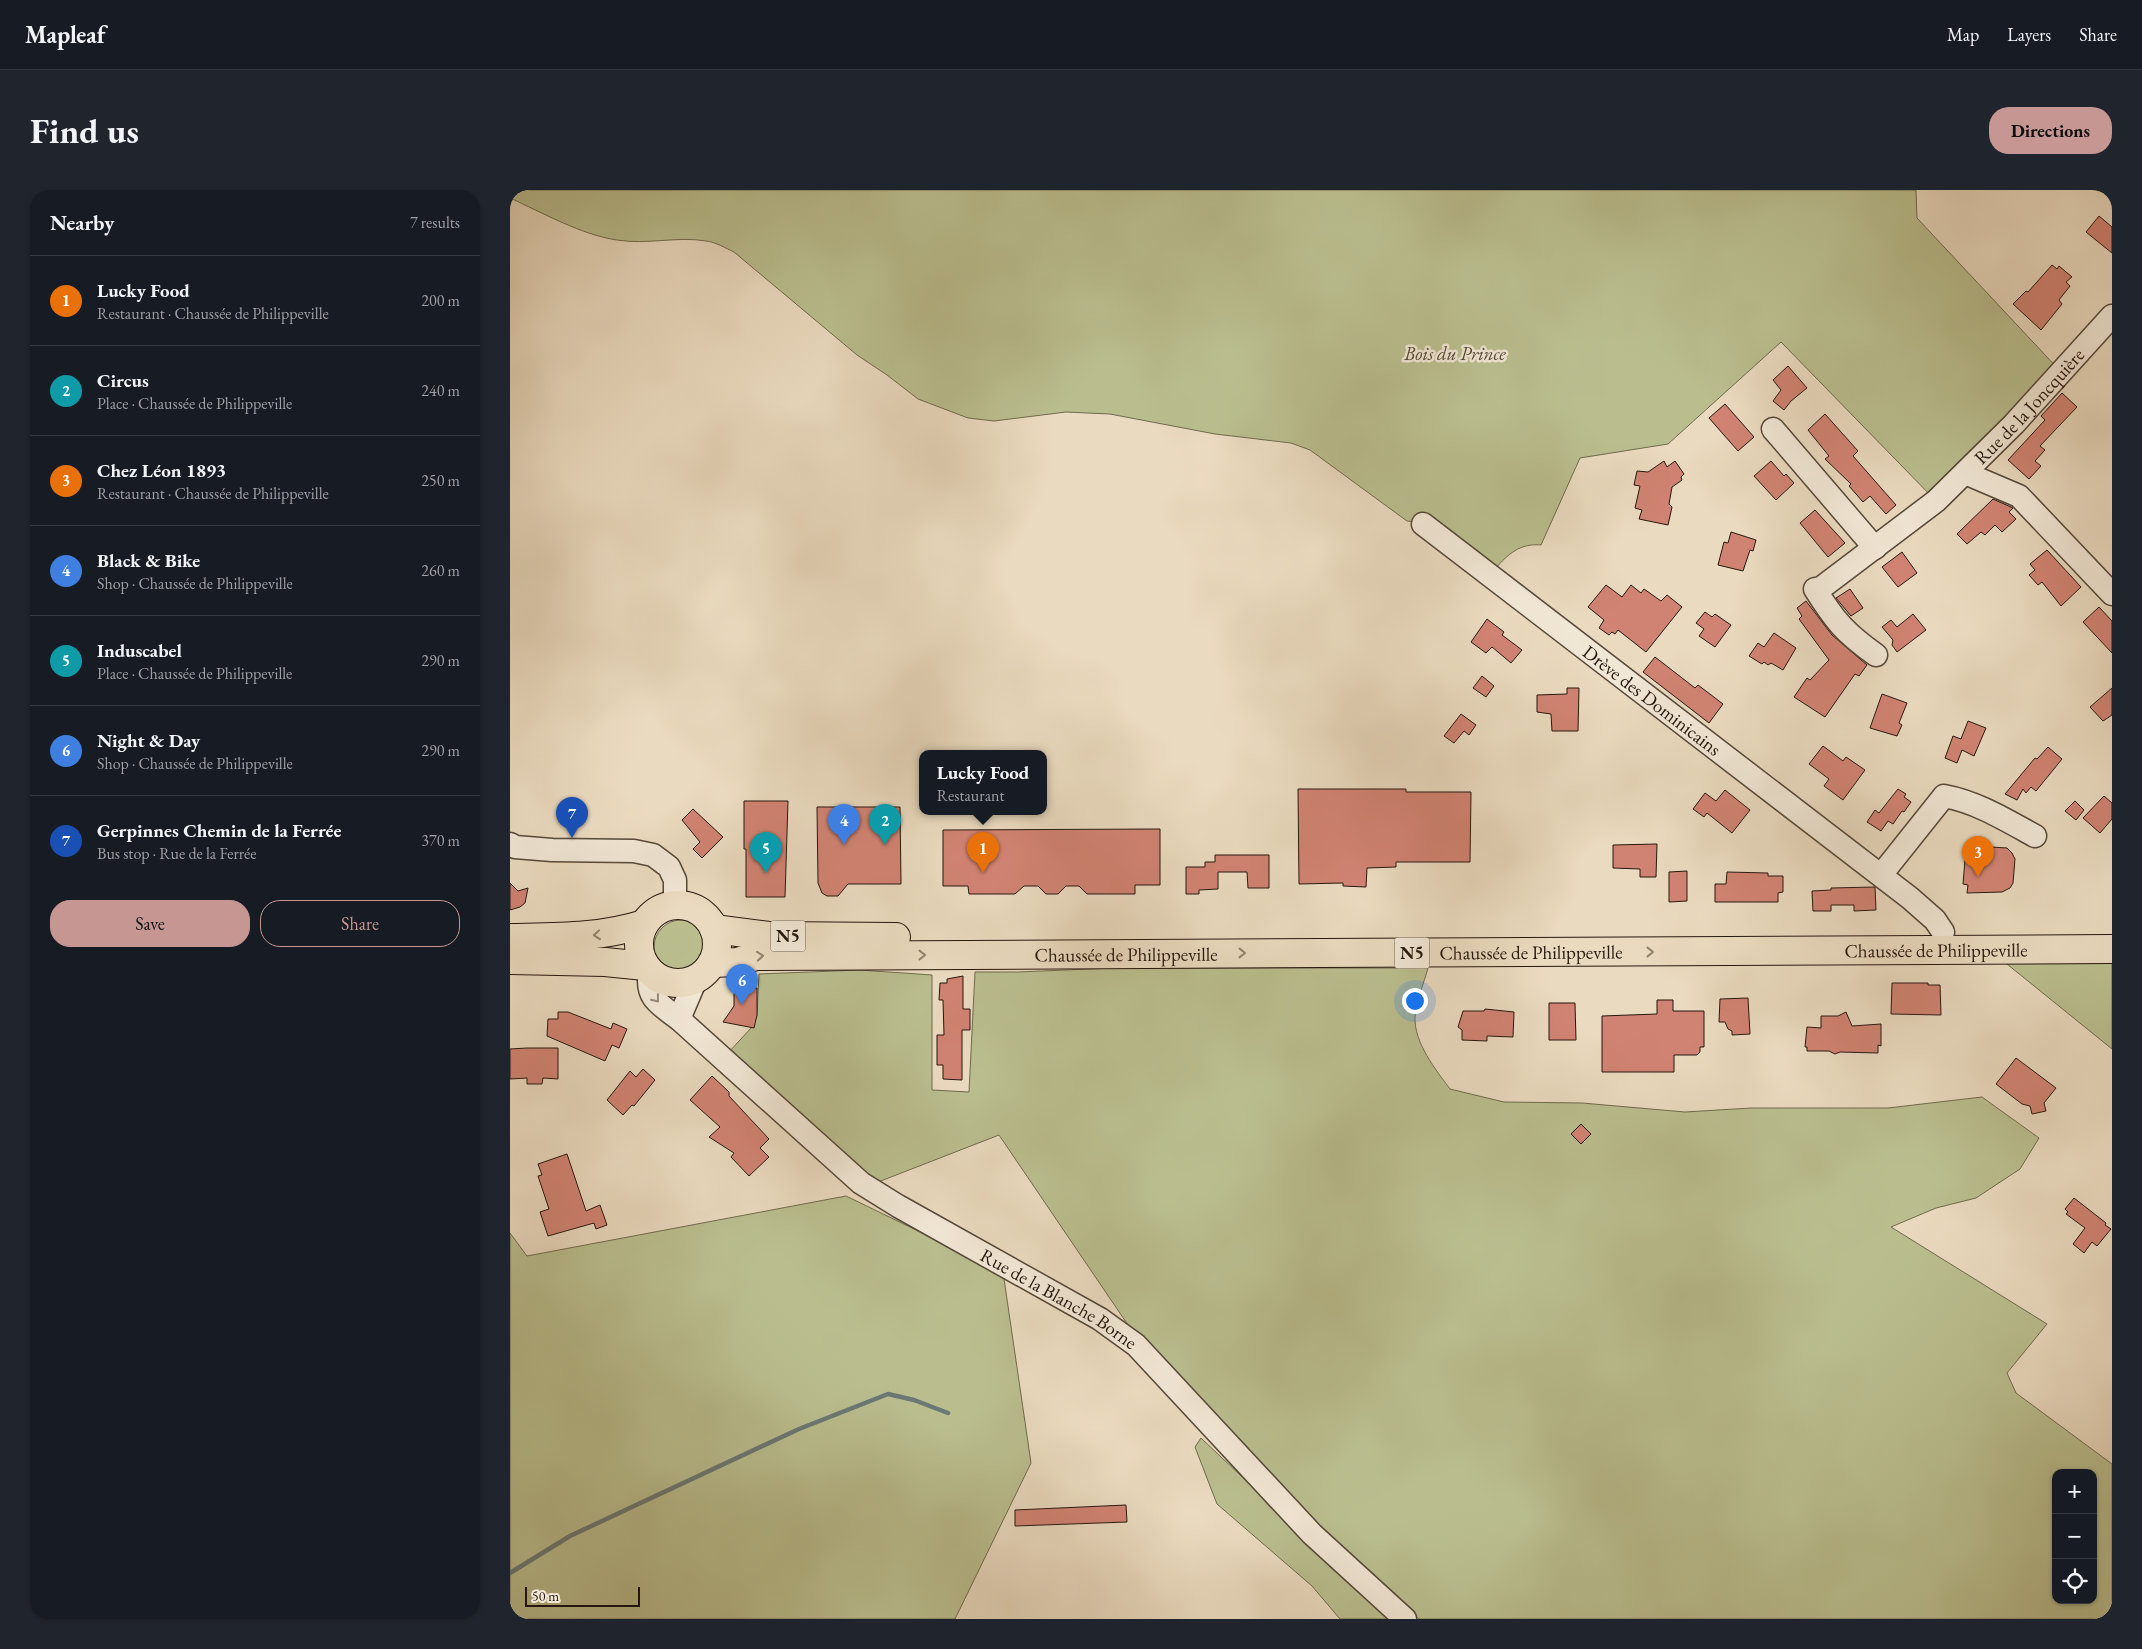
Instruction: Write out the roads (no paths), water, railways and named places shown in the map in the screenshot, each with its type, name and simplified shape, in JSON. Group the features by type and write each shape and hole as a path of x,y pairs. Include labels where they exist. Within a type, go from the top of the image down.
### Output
{"main road":[{"path":"648,968 639,945 640,934 644,924 663,908 675,905 687,906 698,911 714,929 716,952 704,971"},
{"path":"510,938 595,936 619,932 644,924"},
{"name":"Chaussée de Philippeville","path":"714,929 769,936 910,937 1760,935 2112,932"},
{"name":"Chaussée de Philippeville","path":"704,971 756,956 2112,949"},
{"name":"N5","path":"510,960 568,960 648,968 657,977 674,983 682,983 704,971"}],"street":[{"name":"Rue de la Joncquière","path":"1876,655 1852,639 1834,619 1815,589 1821,588 1876,548 1936,501 2014,424 2112,316"},
{"path":"1773,429 1876,548"},
{"name":"Rue de la Joncquière","path":"1965,473 2019,496 2112,594"},
{"name":"Drève des Dominicains","path":"1423,524 1910,898 1935,920 1943,932"},
{"path":"1881,876 1944,796 1962,799 1999,816 2035,836"},
{"path":"510,844 515,847 552,850 634,851 654,855 669,867 675,880 675,905"},
{"name":"Rue de la Blanche Borne","path":"648,968 647,986 656,1002 679,1018 861,1183 898,1206 1100,1318 1136,1345 1312,1534 1405,1619"},
{"path":"679,1018 704,971"}],"waterway":[{"path":"510,1573 570,1536 799,1429 888,1394 914,1400 948,1413"}],"place":[{"name":"Gerpinnes Chemin de la Ferrée","path":"572,838"},
{"name":"Black & Bike","path":"844,845"},
{"name":"Circus","path":"885,845"},
{"name":"Induscabel","path":"766,873"},
{"name":"Lucky Food","path":"983,873"},
{"name":"Chez Léon 1893","path":"1978,877"},
{"name":"Night & Day","path":"742,1005"}],"park label":[{"name":"Bois du Prince","path":"1455,353"}]}
